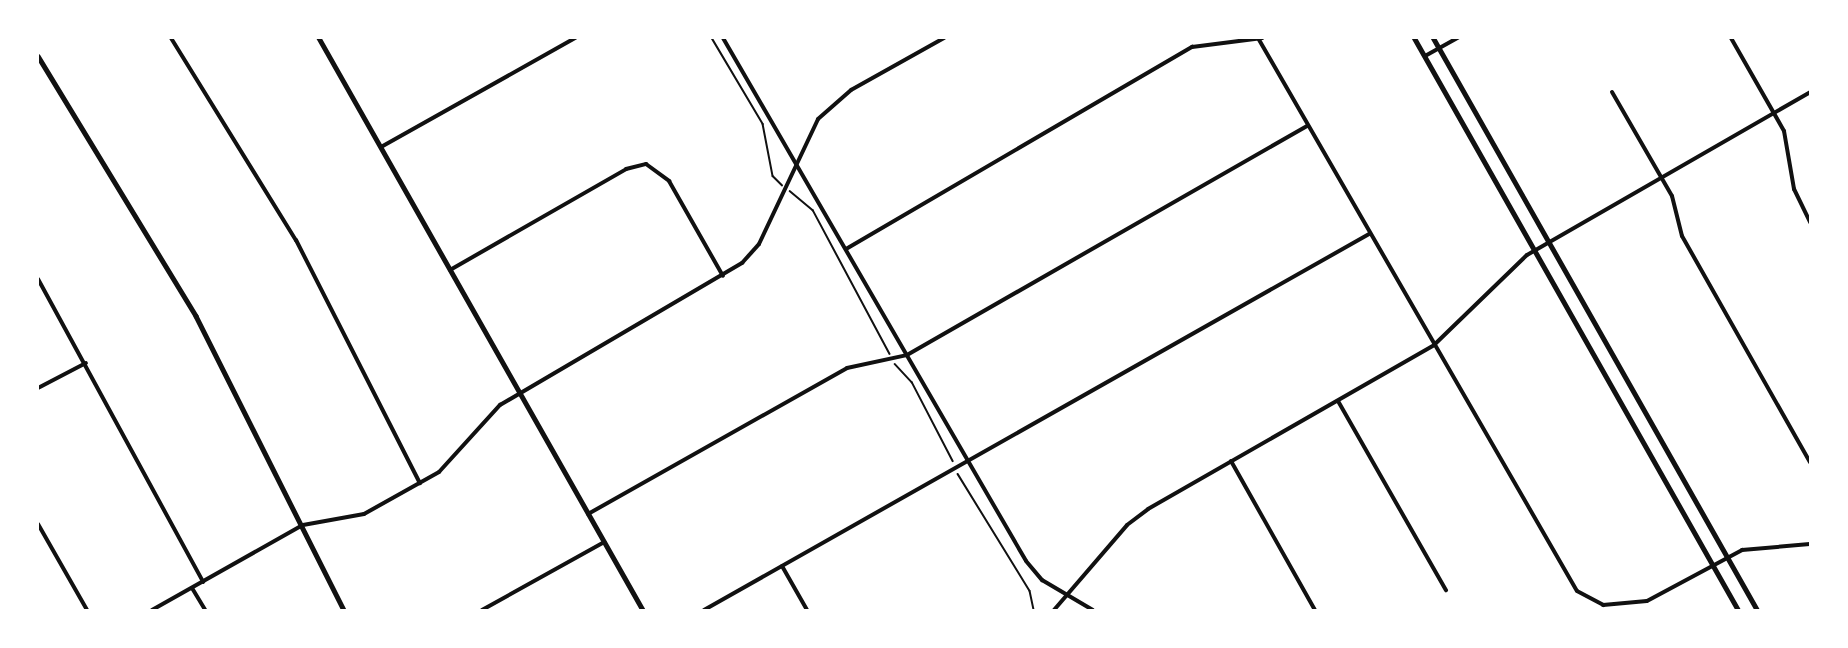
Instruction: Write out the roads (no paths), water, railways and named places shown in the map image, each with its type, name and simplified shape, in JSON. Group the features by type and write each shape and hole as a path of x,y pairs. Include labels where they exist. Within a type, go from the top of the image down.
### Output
{"main road":[{"path":"1414,38 1738,610"},
{"path":"1433,38 1757,610"}],"street":[{"path":"171,38 296,240 420,483"},
{"path":"319,38 643,610"},
{"path":"381,147 575,38"},
{"path":"723,38 1036,574 1093,610"},
{"path":"152,610 303,525 364,514 420,483 448,466 486,417 520,393 723,276 759,244 795,161 834,102 944,38"},
{"path":"1258,38 1434,345 1583,597 1603,605 1647,601 1728,557 1760,545 1810,544"},
{"path":"846,249 1192,47 1262,38"},
{"path":"1425,56 1458,38"},
{"path":"1731,38 1788,141 1794,189 1810,222"},
{"path":"38,56 148,231 303,525 344,610"},
{"path":"1612,92 1661,177 1682,236 1810,462"},
{"path":"1054,610 1127,525 1231,461 1434,345 1535,250 1810,92"},
{"path":"588,514 847,368 893,360 907,355 1307,126"},
{"path":"450,270 626,169 646,164 669,181 723,276"},
{"path":"704,610 970,464 1370,234"},
{"path":"38,279 86,363 203,582"},
{"path":"38,387 86,363"},
{"path":"1338,401 1446,590"},
{"path":"1231,461 1315,610"},
{"path":"38,524 87,610"},
{"path":"482,610 604,542"},
{"path":"782,566 807,610"},
{"path":"192,588 205,610"}]}
